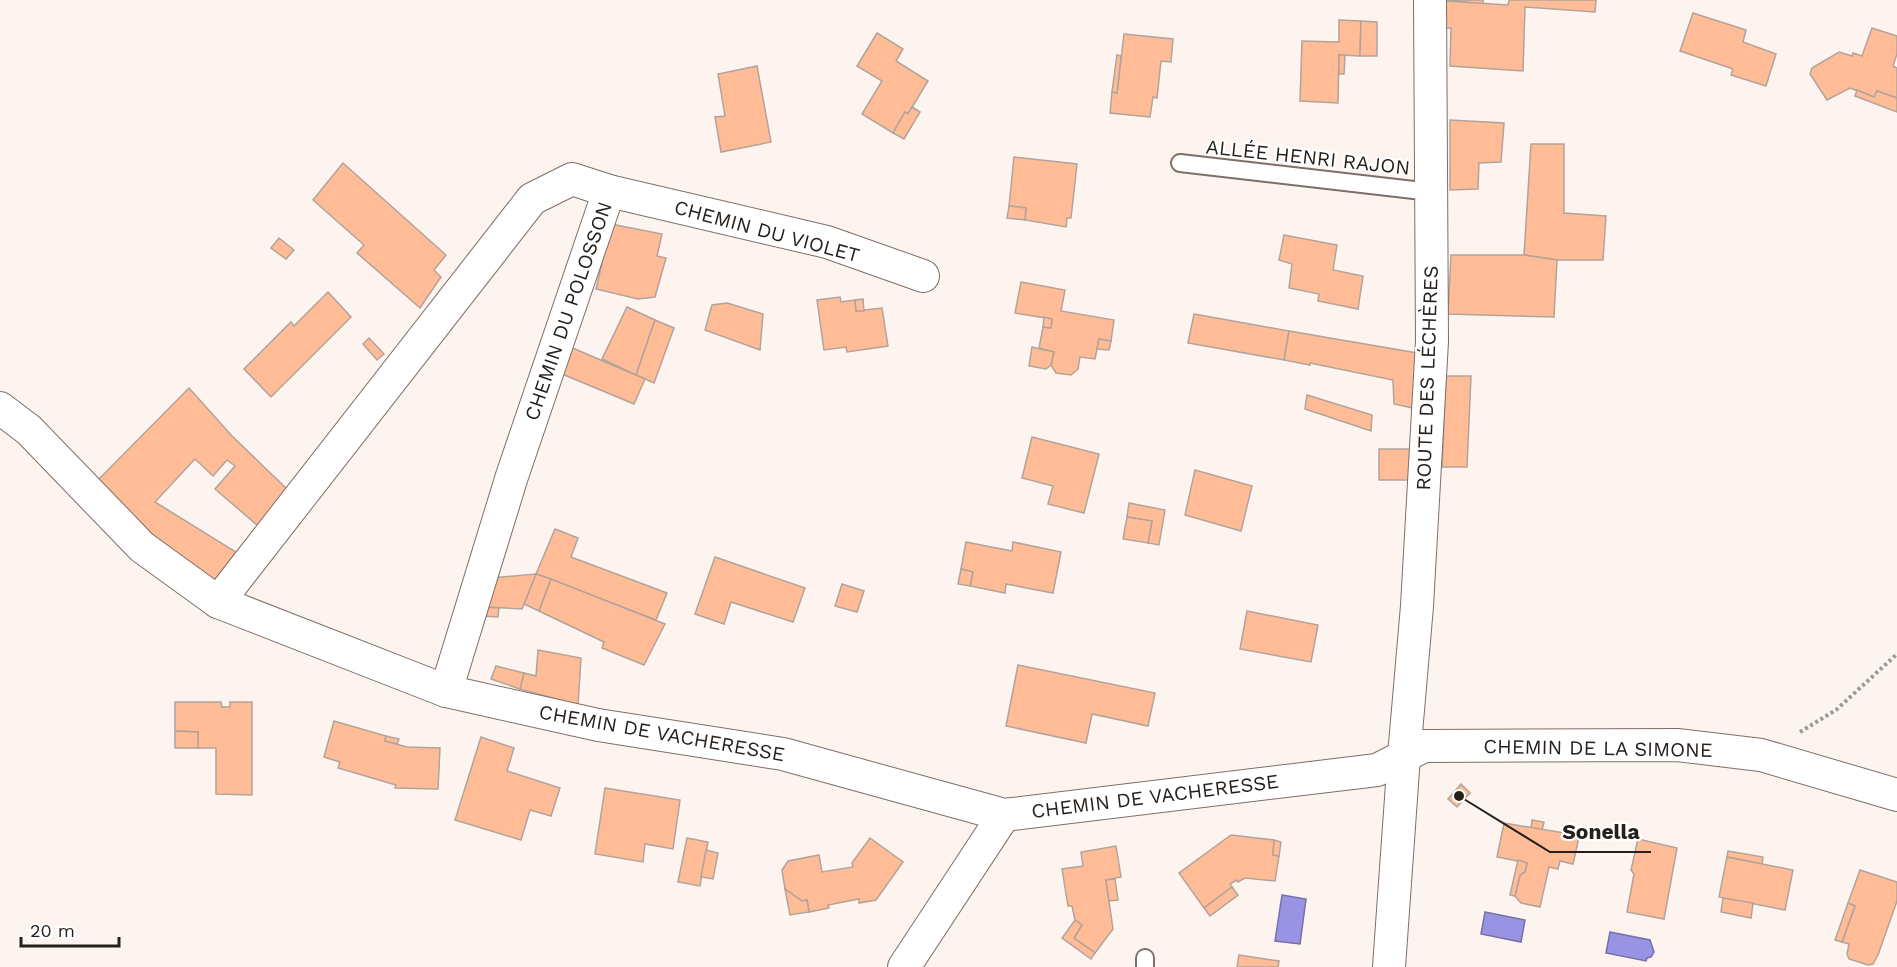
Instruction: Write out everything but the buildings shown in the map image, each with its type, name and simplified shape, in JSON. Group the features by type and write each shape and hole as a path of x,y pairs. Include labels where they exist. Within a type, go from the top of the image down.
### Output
{"street":[{"name":"ROUTE DES LÉCHÈRES","path":"1389,967 1417,606 1432,341 1430,0"},
{"name":"CHEMIN DU POLOSSON","path":"218,602 532,199 572,179 609,191 512,476 446,691"},
{"name":"CHEMIN DU VIOLET","path":"609,191 827,242 923,276"},
{"name":"CHEMIN DE VACHERESSE","path":"0,408 29,430 142,547 218,602 446,691 598,725 783,754 1004,815 1377,770 1404,756"},
{"name":"CHEMIN DE LA SIMONE","path":"1404,756 1424,746 1677,746 1761,755 1897,795"},
{"path":"904,967 1004,815"}],"lane":[{"name":"ALLÉE HENRI RAJON","path":"1180,163 1431,192"}],"path":[{"path":"1761,755 1836,710 1897,654"}],"shaded area":[{"path":"1282,895 1306,899 1300,944 1275,941"},
{"path":"1485,912 1525,920 1521,942 1481,934"},
{"path":"1610,932 1650,940 1654,952 1646,961 1606,953"}],"place":[{"name":"Sonella","path":"1459,796"}]}
